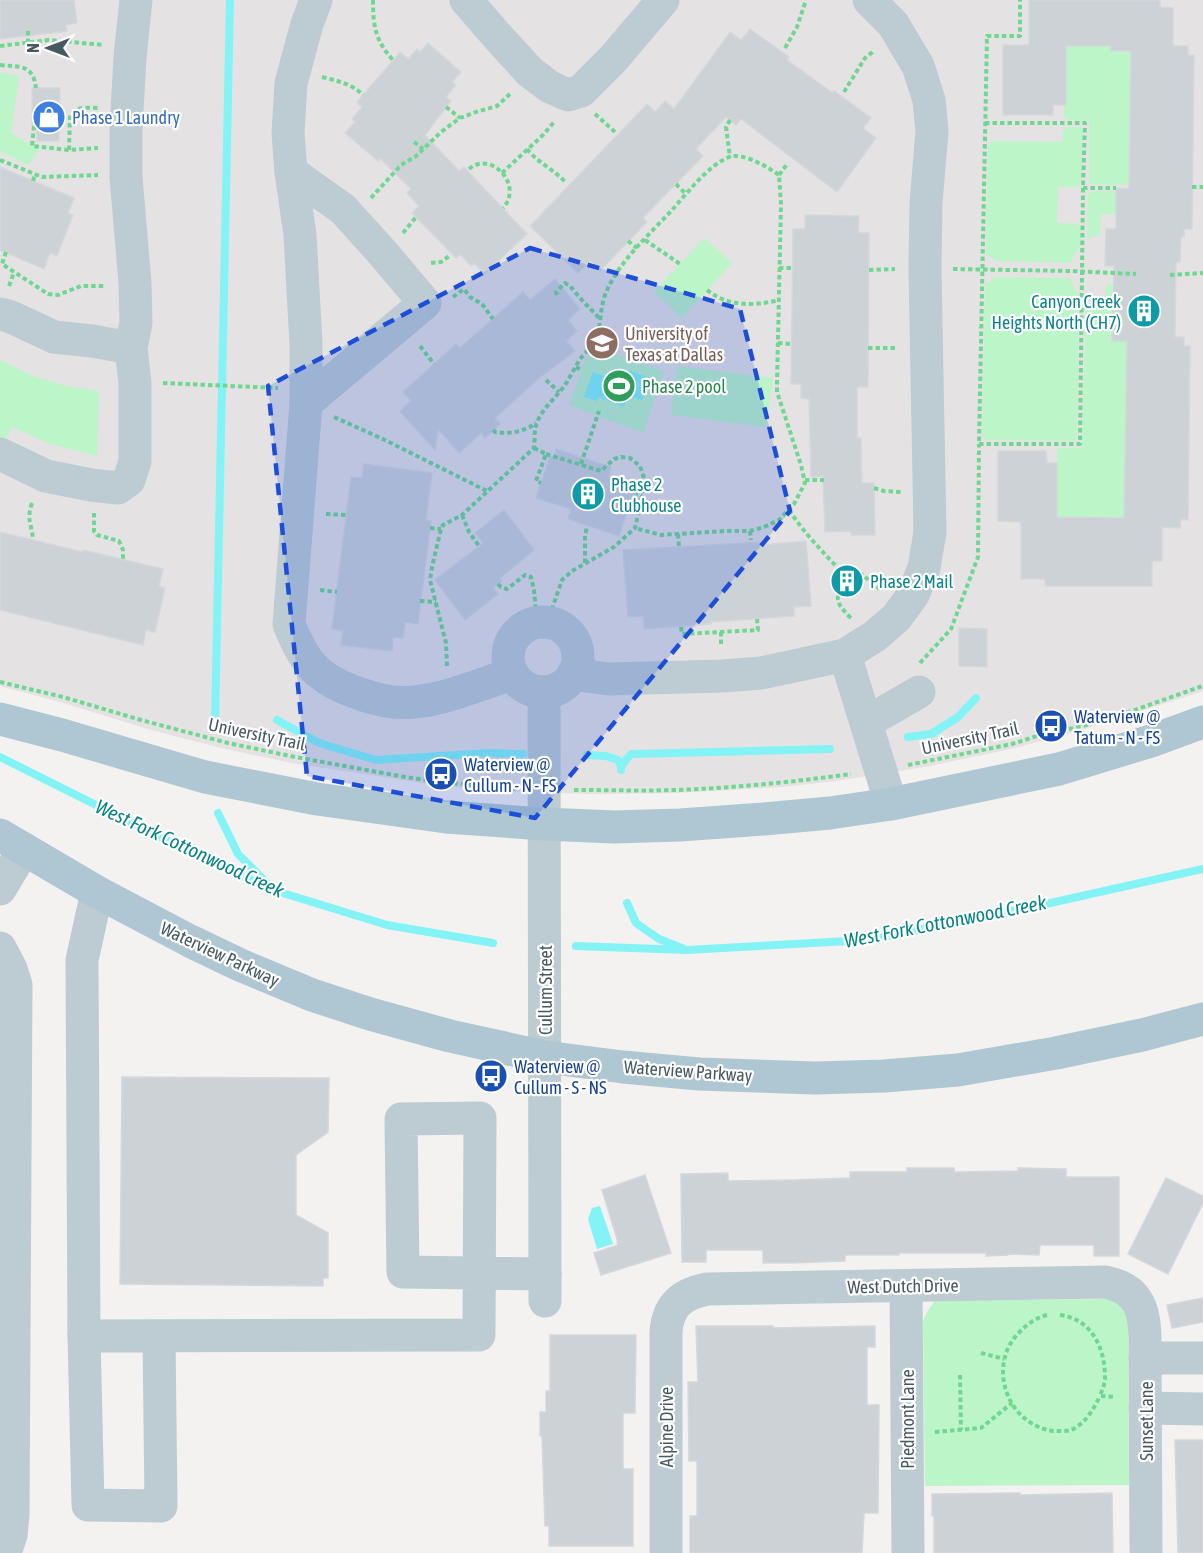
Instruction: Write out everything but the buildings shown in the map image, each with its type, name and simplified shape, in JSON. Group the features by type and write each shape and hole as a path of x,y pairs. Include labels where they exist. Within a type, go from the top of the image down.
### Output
{"main road":[{"path":"0,719 205,777 317,799 446,817 615,827 680,825 830,813 891,804 1059,769 1151,741 1203,722"},
{"name":"Waterview Parkway","path":"12,842 97,892 190,941 312,995 450,1036 545,1057 699,1074 815,1078 884,1076 958,1070 1056,1053 1142,1035 1203,1019"}],"street":[{"path":"0,454 46,476 118,488 129,480 135,461 135,383 131,348 136,323 135,287 126,160 130,48 136,0"},
{"path":"316,0 291,83 288,133 300,235 306,344 306,403 289,624 298,648 315,670 340,686 373,698 393,702 416,701 449,694 512,674"},
{"path":"466,0 530,72 550,87 568,95 581,91 613,59 663,0"},
{"path":"573,674 608,679 761,673 854,649 876,636 896,618 913,595 924,568 930,532 925,269 926,203 932,130 929,100 918,66 893,24 869,0"},
{"path":"291,172 343,209 425,303 306,403"},
{"path":"0,314 11,316 54,337 131,348"},
{"path":"544,623 560,627 568,634 577,653 577,664 573,674 561,687 544,692 534,691 518,681 512,674 508,663 508,652 518,633 527,626 544,623"},
{"path":"854,649 867,722 891,804"},
{"name":"Cullum Street","path":"479,1273 545,1287 544,692"},
{"path":"867,722 919,692"},
{"path":"0,889 12,842"},
{"path":"97,892 82,960 84,1336 88,1505 160,1506 159,1336"},
{"path":"0,948 16,985 13,1515 11,1535 4,1553"},
{"path":"84,1336 479,1335 480,1118 401,1119 403,1272 479,1273"},
{"name":"West Dutch Drive","path":"677,1303 685,1296 707,1288 1105,1282 1120,1286 1131,1293"},
{"name":"Piedmont Lane","path":"906,1286 908,1553"},
{"name":"Sunset Lane","path":"1131,1293 1141,1308 1145,1331 1146,1553"},
{"name":"Alpine Drive","path":"666,1553 666,1332 669,1314 677,1303"},
{"path":"1145,1358 1203,1358"},
{"path":"1145,1404 1203,1409"}],"path":[{"path":"373,0 377,39 393,60"},
{"path":"785,48 797,27 806,0"},
{"path":"985,123 1085,123 1080,444 979,444 982,269 985,123 987,36 1020,36 1020,0"},
{"path":"28,31 28,42"},
{"path":"844,92 865,58 899,33"},
{"path":"0,46 49,40 130,48"},
{"path":"0,65 17,66 31,72 35,76 36,88"},
{"path":"294,72 349,84 363,95"},
{"path":"350,217 401,165 441,132 460,118 497,106 530,72"},
{"path":"502,173 560,116 572,94"},
{"path":"446,107 460,118"},
{"path":"69,150 67,121 75,110 81,108 127,109"},
{"path":"730,120 726,127 730,157"},
{"path":"34,126 32,146 126,160"},
{"path":"414,142 423,149"},
{"path":"527,149 566,183"},
{"path":"449,694 446,643 430,580 443,525 462,515 534,448 535,428 543,412 560,392 599,331 608,290 637,248 686,194 706,174 730,157 742,157 767,166 779,176"},
{"path":"0,160 42,177 126,160"},
{"path":"470,169 476,164 485,163 494,166 502,173 507,180 510,194 508,202 502,208"},
{"path":"635,528 662,535 750,531 779,520 802,491 805,480 777,392 781,204 779,176 788,163"},
{"path":"33,182 35,174"},
{"path":"676,184 686,194"},
{"path":"1192,187 1203,187"},
{"path":"1083,188 1116,188"},
{"path":"645,240 680,264"},
{"path":"628,241 637,248"},
{"path":"6,252 2,264 48,294 58,296 81,286 135,287"},
{"path":"779,267 792,268"},
{"path":"925,269 1136,274"},
{"path":"1170,275 1203,273"},
{"path":"557,296 556,292 565,283 600,319"},
{"path":"425,303 445,304 464,289 470,297 482,304 493,319"},
{"path":"707,290 730,302 744,305 779,300"},
{"path":"778,343 791,344"},
{"path":"576,367 581,370"},
{"path":"546,380 560,392"},
{"path":"194,384 250,387"},
{"path":"306,403 487,491"},
{"path":"581,465 599,411"},
{"path":"493,430 510,433 537,423"},
{"path":"534,448 601,471 614,459 630,458 640,466 644,478 635,528 614,547 585,563 562,580 552,609 544,623"},
{"path":"541,483 536,481 543,468 546,454"},
{"path":"33,540 28,513 40,473"},
{"path":"805,480 824,480"},
{"path":"98,486 93,521 94,531 96,535 119,542 123,550 123,560"},
{"path":"634,492 642,495"},
{"path":"628,508 638,512"},
{"path":"789,510 814,543 849,580"},
{"path":"462,515 469,532 479,546"},
{"path":"585,563 587,526"},
{"path":"430,528 441,529"},
{"path":"750,531 751,540"},
{"path":"678,534 679,547"},
{"path":"854,649 852,619 837,598 838,592 855,572 860,573 902,610"},
{"path":"498,584 501,588 507,589 525,575 531,577 544,623"},
{"path":"420,601 436,602"},
{"path":"681,627 682,634 758,630 757,619"},
{"name":"University Trail","path":"0,682 228,743 295,757 423,779 514,789"},
{"name":"University Trail","path":"914,763 1003,746 1083,726 1203,686"},
{"path":"578,790 720,788 786,783 852,774"},
{"path":"1046,1315 1066,1316 1087,1327 1098,1339 1104,1363 1105,1380 1100,1396 1082,1423 1073,1430 1051,1430 1031,1424 1022,1417 1004,1387 1002,1372 1004,1359 1013,1338 1036,1319 1046,1315"},
{"path":"981,1353 1004,1359"},
{"path":"960,1375 961,1430"},
{"path":"1100,1396 1145,1404"},
{"path":"907,1433 981,1428 1012,1403"}],"highlighted area":[{"path":"530,248 740,309 790,511 535,818 307,776 268,386"}],"shaded area":[{"name":"University of Texas at Dallas","path":"0,0 1203,0 1203,691 1085,729 1011,749 925,767 782,787 676,793 592,794 442,786 291,763 151,730 0,686"}],"green space":[{"path":"1066,46 1111,46 1111,51 1131,51 1129,185 1089,183 1089,121 1069,120 1064,117"},
{"path":"0,72 19,76 11,133 39,150 28,165 0,151"},
{"path":"1065,127 1083,129 1081,181 1078,187 1058,187 1057,223 1077,224 1081,228 1081,246 1075,252 1071,263 995,261 986,255 988,145 993,141 1062,142"},
{"path":"1094,191 1116,191 1116,214 1101,214 1100,235 1087,240 1088,194"},
{"path":"704,238 732,263 682,318 654,292"},
{"path":"995,277 1070,278 1079,295 1077,441 987,440 982,436 985,283"},
{"path":"1113,284 1112,341 1127,341 1124,518 1085,517 1057,522 1057,448 1082,448 1086,301 1105,309 1106,285"},
{"path":"593,346 664,371 643,433 569,405 586,357 590,358"},
{"path":"0,360 33,376 67,386 99,391 97,456 50,444 12,427 2,445 0,444"},
{"path":"677,366 773,378 766,427 671,415"},
{"path":"1105,1299 1120,1305 1128,1320 1129,1485 925,1486 923,1321 935,1301"}],"water":[{"name":"Phase 2 pool","path":"628,370 653,379 649,391 646,390 642,400 628,396 624,407 598,397 597,401 584,397 593,372 624,383"},
{"path":"600,1206 613,1244 597,1249 588,1219 592,1208"}],"waterway":[{"path":"215,724 230,0"},
{"path":"908,737 931,734 958,717 976,698"},
{"path":"277,720 319,743 376,760 487,753 523,754"},
{"path":"621,770 621,766 631,754 830,749"},
{"path":"587,755 606,756 618,760 621,766"},
{"name":"West Fork Cottonwood Creek","path":"0,757 180,847 273,890 387,925 493,943"},
{"path":"218,813 238,854 269,885"},
{"name":"West Fork Cottonwood Creek","path":"576,946 687,950 867,940 1019,910 1203,869"},
{"path":"627,903 636,923 659,939 682,948"}],"place":[{"name":"Phase 1 Laundry","path":"49,117"},
{"name":"Canyon Creek Heights North (CH7)","path":"1144,311"},
{"name":"University of Texas at Dallas","path":"602,343"},
{"name":"Phase 2 pool","path":"619,386"},
{"name":"Phase 2 Clubhouse","path":"588,494"},
{"name":"Phase 2 Mail","path":"847,581"},
{"name":"Waterview @ Tatum - N - FS","path":"1051,726"},
{"name":"Waterview @ Cullum - N - FS","path":"441,774"},
{"name":"Waterview @ Cullum - S - NS","path":"491,1076"}]}
